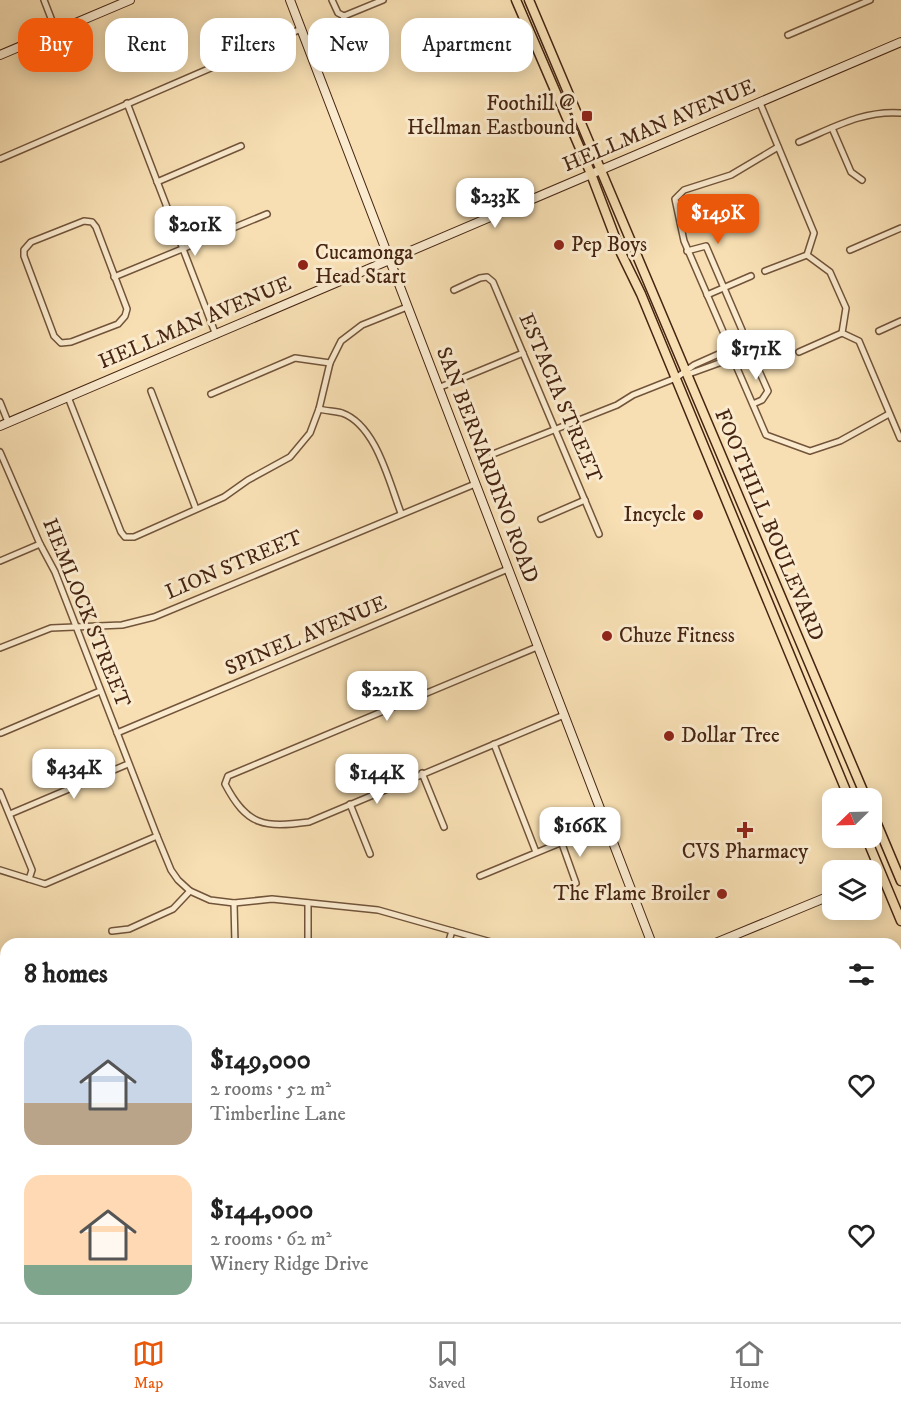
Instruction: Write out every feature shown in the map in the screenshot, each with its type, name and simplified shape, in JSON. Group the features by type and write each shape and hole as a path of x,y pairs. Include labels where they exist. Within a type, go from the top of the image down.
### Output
{"main road":[{"name":"FOOTHILL BOULEVARD","path":"516,0 591,174 621,253 641,294 845,788"},
{"name":"FOOTHILL BOULEVARD","path":"529,0 862,788"},
{"path":"882,833 898,866 901,881"},
{"path":"898,866 882,874 901,921"}],"street":[{"path":"44,0 51,18"},
{"path":"88,18 130,0"},
{"name":"SAN BERNARDINO ROAD","path":"290,0 650,938"},
{"path":"333,0 339,13 344,16 383,0"},
{"path":"788,35 870,0"},
{"path":"0,159 301,29"},
{"name":"HELLMAN AVENUE","path":"4,424 901,42"},
{"path":"0,55 18,48"},
{"path":"760,103 814,232 807,255"},
{"path":"127,104 216,335"},
{"path":"799,142 866,114 885,111 901,113"},
{"path":"832,128 851,172 862,180"},
{"path":"157,182 241,146"},
{"path":"778,147 731,175 684,190 675,196 681,234 687,251 731,347 737,368 766,435 810,450 840,441 889,414"},
{"path":"114,277 267,214"},
{"path":"84,221 92,222 96,227 114,277 127,309 125,316 117,324 71,342 62,343 54,336 24,256 24,250 31,242 84,221"},
{"path":"850,250 901,228"},
{"path":"687,251 706,246 742,330 743,341"},
{"path":"765,271 807,255"},
{"path":"807,255 830,272 846,308 842,333"},
{"path":"707,295 751,276"},
{"name":"ESTACIA STREET","path":"454,290 480,278 487,277 493,282 599,534"},
{"path":"68,397 121,532 126,537 134,537 224,497 248,480 290,457 310,433 319,409 330,363 341,341 362,325 407,308"},
{"path":"879,331 901,321"},
{"path":"799,352 842,333 859,341 900,438"},
{"path":"686,373 694,365 731,347 738,340 743,341 749,346 749,355 756,364 768,391 762,400 753,404"},
{"path":"438,388 523,352"},
{"path":"493,454 617,405 633,395 686,373 736,359 744,360 749,355"},
{"path":"211,394 295,358 330,363"},
{"path":"151,391 196,508"},
{"path":"0,402 4,424"},
{"path":"319,409 344,414 365,430 376,449 401,513"},
{"name":"HEMLOCK STREET","path":"0,452 40,544 55,572 171,870 190,891 210,900 234,903 272,899 378,910 477,938"},
{"name":"LION STREET","path":"0,648 51,628 122,625 154,617 475,483"},
{"path":"541,519 585,500"},
{"path":"0,561 40,544"},
{"name":"SPINEL AVENUE","path":"117,733 508,569"},
{"path":"537,647 228,776 225,784 240,809 253,820 272,825 309,822 564,715"},
{"path":"1,733 100,691"},
{"path":"494,744 536,852"},
{"path":"10,814 128,764"},
{"path":"423,773 444,827"},
{"path":"0,792 32,870 29,879"},
{"path":"350,804 370,854"},
{"path":"480,876 606,824"},
{"path":"0,870 45,884 157,836"},
{"path":"561,842 576,883"},
{"path":"112,932 129,929 173,909 190,891"},
{"path":"728,938 822,899"},
{"path":"234,903 235,938"},
{"path":"308,903 308,938"},
{"path":"450,938 452,931"}],"place":[{"name":"Foothill @ Hellman Eastbound","path":"587,116"},
{"name":"Pep Boys","path":"559,245"},
{"name":"Cucamonga Head Start","path":"303,265"},
{"name":"Incycle","path":"698,515"},
{"name":"Chuze Fitness","path":"607,636"},
{"name":"Dollar Tree","path":"669,736"},
{"name":"CVS Pharmacy","path":"745,830"},
{"name":"The Flame Broiler","path":"722,894"}]}
